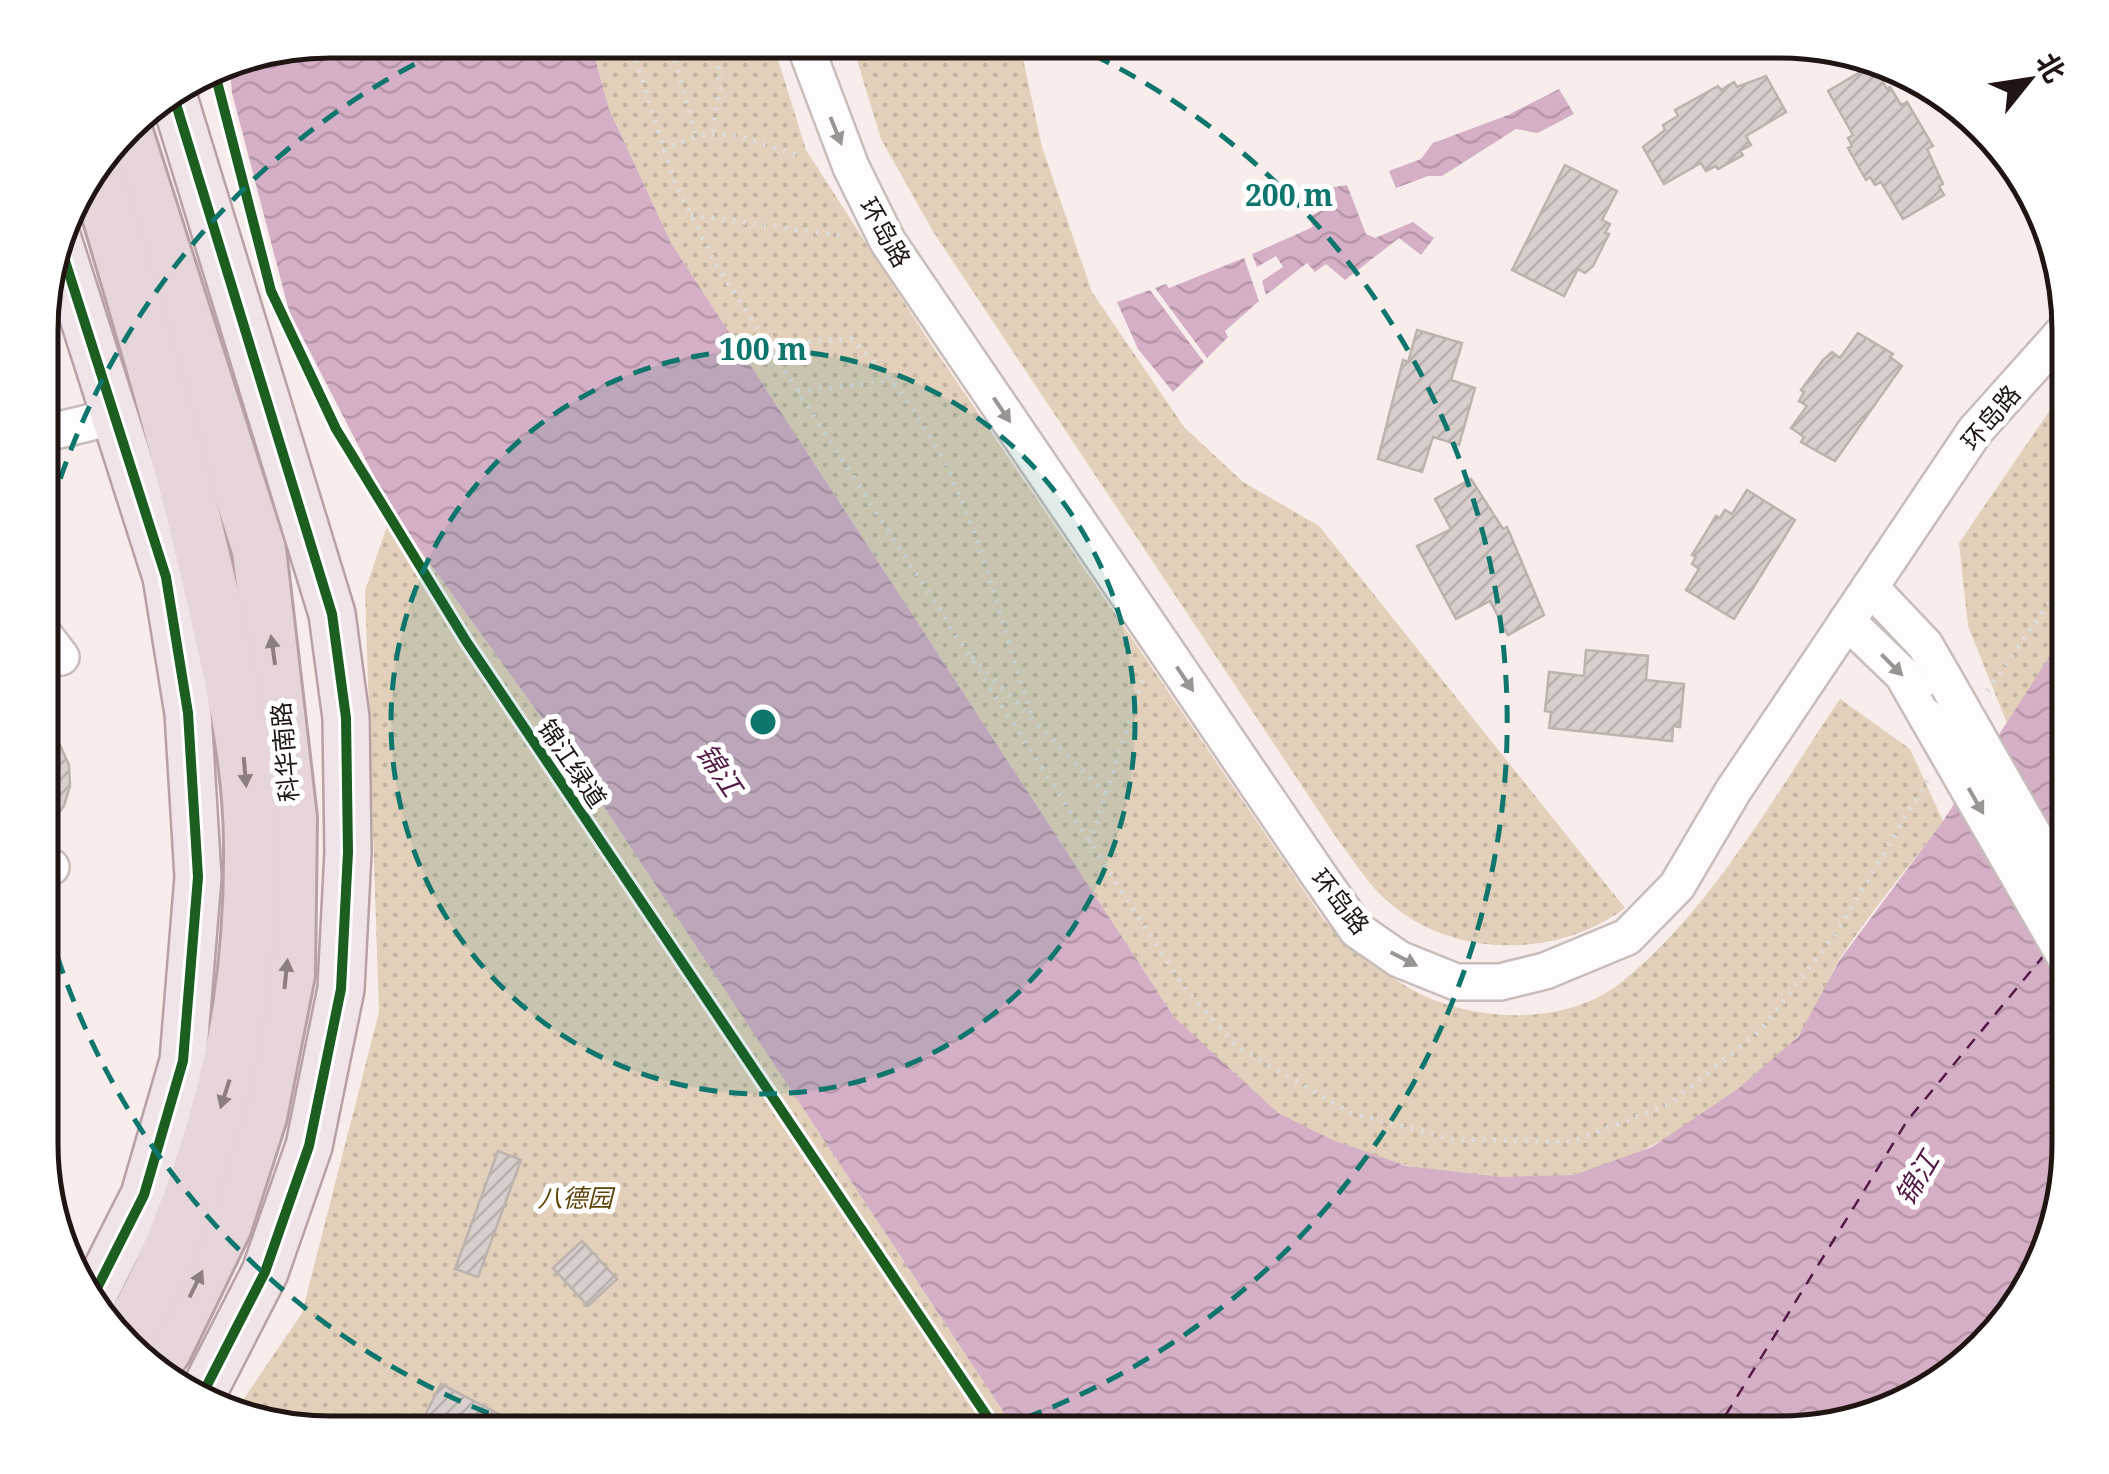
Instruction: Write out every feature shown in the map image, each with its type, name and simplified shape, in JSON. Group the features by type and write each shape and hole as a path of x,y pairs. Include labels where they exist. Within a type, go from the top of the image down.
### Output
{"highway":[{"name":"科华南路","path":"129,146 258,550 290,818 288,974 260,1116 224,1225 159,1356"},
{"name":"科华南路","path":"100,184 169,413 206,568 240,718 251,844 248,946 230,1079 184,1220 130,1329"}],"main road":[{"path":"176,105 327,596 346,718 348,852 341,989 310,1146 266,1272 206,1387"},
{"path":"159,118 184,236 220,360 258,550"},
{"path":"78,228 116,324 173,506 206,568"},
{"path":"66,265 166,578 188,713 198,877 184,1061 144,1196 98,1287"}],"street":[{"name":"环岛路","path":"809,58 851,167 888,242 1347,916 1357,930 1400,959 1456,982 1500,982 1595,954 1627,936 1676,886 1733,791 1974,430 2051,345"},
{"path":"58,430 113,416"},
{"path":"1870,587 1924,645 2051,866"},
{"path":"1847,621 1903,675 2051,932"}],"path":[{"path":"635,58 663,151 690,214 766,344 1187,992 1239,1048 1351,1113 1452,1139 1571,1142 1668,1104 1760,1031 1835,935 1929,778"},
{"path":"675,58 695,134"},
{"path":"713,131 720,87 718,58"},
{"path":"663,151 695,134 713,131 800,156"},
{"path":"690,214 845,236"},
{"path":"766,344 852,339 894,381 956,478 1033,720"},
{"path":"797,391 894,381"},
{"path":"1984,695 2051,601"},
{"path":"963,647 1107,796"},
{"path":"1090,844 1143,680"}],"green space":[{"path":"595,58 778,58 806,150 931,344 1324,920 1407,987 1459,1008 1517,1015 1574,1007 1623,981 1655,952 1714,885 1840,699 1910,749 1943,821 1851,942 1802,1031 1775,1059 1722,1102 1628,1157 1571,1175 1459,1175 1383,1159 1312,1132 1251,1093 1174,1017 671,243 609,109"},
{"path":"856,58 1023,58 1042,147 1092,292 1184,427 1243,482 1319,526 1625,908 1596,926 1564,938 1497,945 1463,940 1431,929 1401,912 1375,889 1338,840 934,233 881,139"},
{"path":"2051,409 2051,654 2007,723 1968,626 1959,543"},
{"name":"八德园","path":"392,511 583,775 1006,1416 312,1416 242,1402 302,1313 379,1012 365,591"}],"water":[{"name":"锦江","path":"595,58 609,109 671,243 1174,1017 1278,1113 1335,1141 1407,1166 1500,1177 1574,1175 1652,1147 1739,1088 1798,1037 1839,961 1943,821 2051,654 2051,1162 2037,1232 2015,1281 1972,1337 1931,1371 1867,1402 1815,1414 1006,1416 583,775 392,511 289,311 230,76 294,60"},
{"path":"1559,89 1574,114 1538,133 1516,129 1442,176 1428,176 1396,188 1389,171 1421,159 1433,143 1508,115"},
{"path":"1347,185 1366,234 1375,238 1413,222 1434,238 1421,255 1399,238 1345,280 1326,264 1315,272 1307,263 1266,295 1262,281 1283,267 1276,256 1257,267 1252,254 1313,227 1309,217 1324,209 1319,198 1329,194 1328,188"},
{"path":"1244,258 1259,301 1225,331 1228,337 1207,358 1155,288 1166,284 1169,288"},
{"path":"1150,290 1204,362 1173,392 1138,349 1117,302"}],"building":[{"path":"1862,71 1881,78 1901,105 1907,102 1933,146 1927,149 1944,195 1903,219 1881,182 1875,185 1870,177 1866,180 1848,148 1852,146 1848,138 1853,135 1828,91"},
{"path":"1766,76 1786,112 1746,136 1751,145 1740,151 1743,155 1718,169 1716,166 1706,171 1701,163 1664,184 1643,147 1665,130 1663,125 1678,116 1675,110 1718,86 1721,90 1734,82 1737,87"},
{"path":"1565,165 1617,191 1602,220 1610,224 1605,233 1609,234 1593,266 1585,273 1578,269 1564,296 1512,270"},
{"path":"1417,330 1462,343 1451,380 1475,388 1459,445 1433,437 1422,472 1378,459 1403,360 1408,362"},
{"path":"1858,333 1893,354 1890,357 1902,366 1835,461 1801,442 1804,437 1791,428 1807,406 1799,401 1804,392 1801,390 1823,360 1832,352 1840,358"},
{"path":"1471,479 1503,529 1507,527 1544,615 1508,635 1490,601 1456,619 1417,546 1451,529 1435,499"},
{"path":"1747,490 1795,520 1734,619 1686,590 1699,569 1692,564 1696,557 1692,555 1716,516 1720,518 1725,510 1732,514"},
{"path":"1586,650 1648,656 1646,680 1684,684 1680,727 1673,726 1672,741 1549,728 1551,712 1545,711 1549,672 1584,676"},
{"path":"58,743 69,765 70,786 58,814"},
{"path":"498,1151 521,1160 478,1277 455,1269"},
{"path":"582,1241 617,1279 588,1306 553,1268"},
{"path":"441,1384 503,1416 425,1416"}],"ferry route":[{"path":"1725,1416 1907,1121 2045,954"}],"cycle path":[{"name":"锦江绿道","path":"217,82 271,291 336,429 466,641 987,1416"},
{"path":"176,105 332,614 346,718 348,852 341,989 309,1146 265,1272 206,1387"},
{"path":"66,264 166,577 188,713 198,877 183,1061 144,1195 98,1287"}]}
